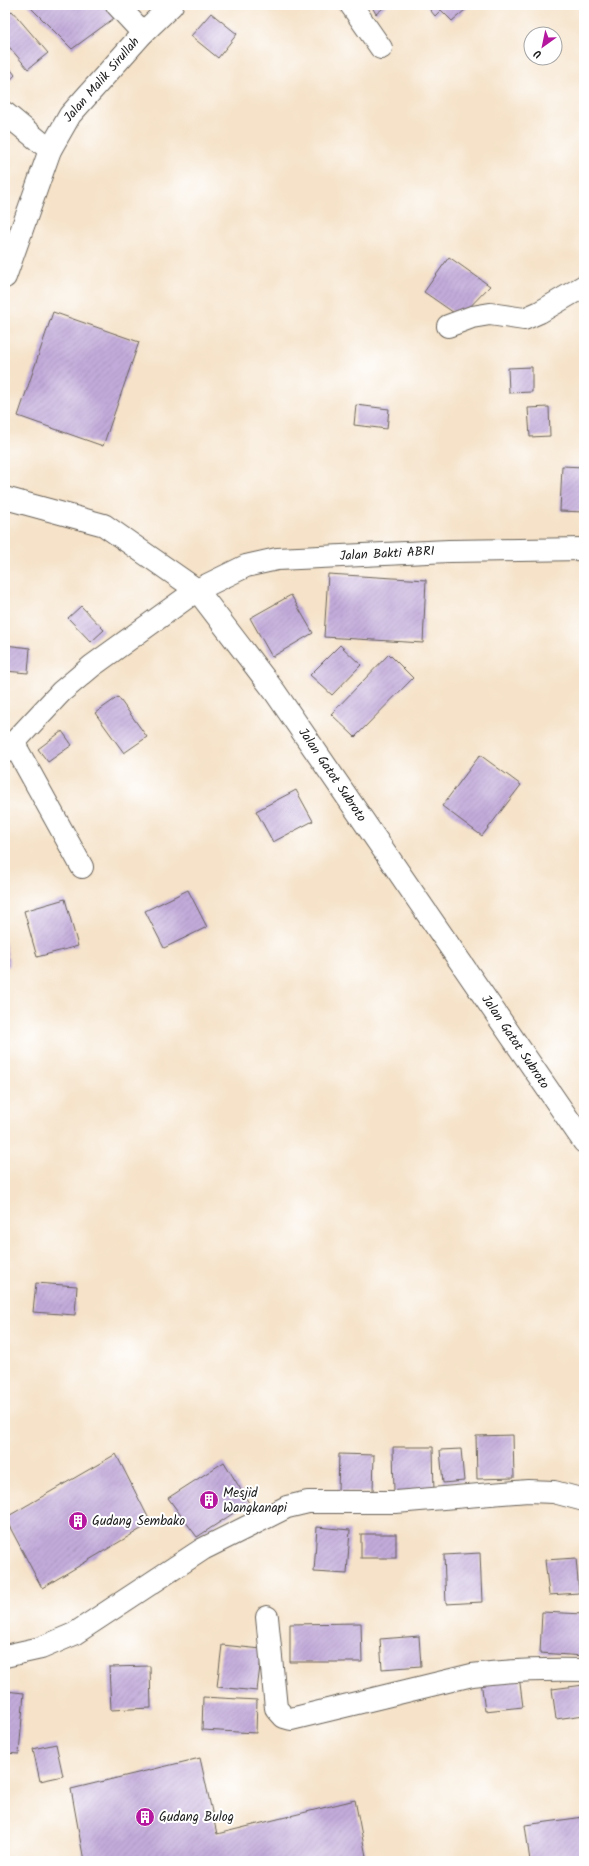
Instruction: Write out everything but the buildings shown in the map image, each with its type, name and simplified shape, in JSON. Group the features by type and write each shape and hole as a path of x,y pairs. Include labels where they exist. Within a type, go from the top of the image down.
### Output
{"street":[{"path":"117,5 143,33"},
{"name":"Jalan Malik Sirullah","path":"5,277 50,150 70,115 143,33 172,5"},
{"path":"351,5 381,48"},
{"path":"5,113 50,150"},
{"path":"448,326 472,317 490,314 524,319 540,312 584,286"},
{"name":"Jalan Gatot Subroto","path":"5,498 104,525 197,590 275,692 584,1142"},
{"name":"Jalan Bakti ABRI","path":"9,747 61,692 76,679 197,590 246,566 277,559 449,551 584,549"},
{"path":"9,747 82,867"},
{"path":"5,1656 41,1648 74,1634 203,1549 287,1508 308,1502 396,1502 528,1491 554,1492 584,1500"},
{"path":"267,1617 276,1708 284,1717 291,1719 472,1675 501,1671 545,1669 584,1670"}],"place":[{"name":"Mesjid Wangkanapi","path":"209,1500"},
{"name":"Gudang Sembako","path":"78,1521"},
{"name":"Gudang Bulog","path":"145,1817"}]}
